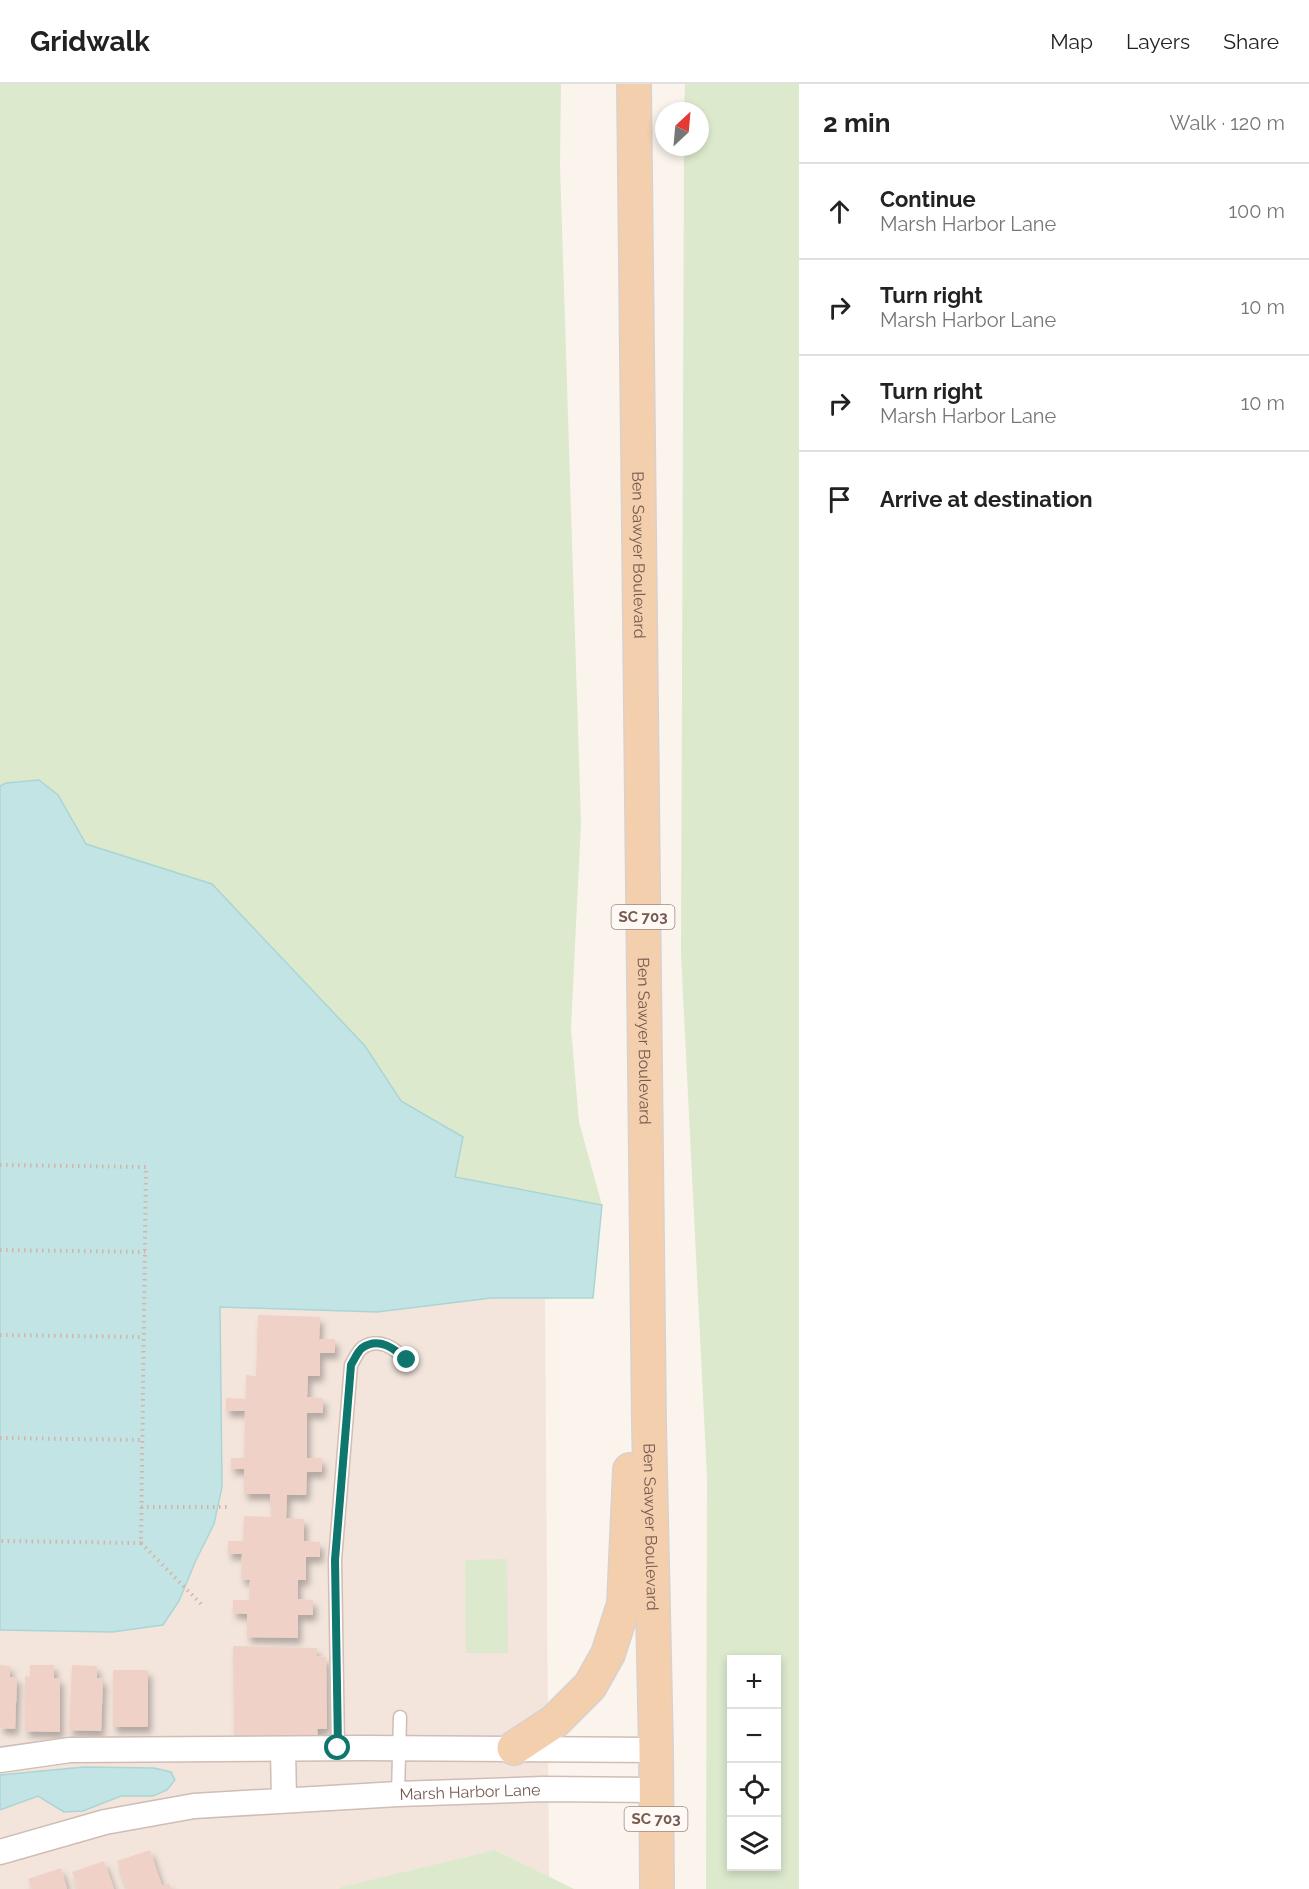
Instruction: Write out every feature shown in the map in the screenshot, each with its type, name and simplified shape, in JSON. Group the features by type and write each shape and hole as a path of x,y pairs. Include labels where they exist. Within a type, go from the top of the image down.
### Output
{"main road":[{"name":"Ben Sawyer Boulevard","path":"634,84 649,1424 657,1889"},
{"path":"514,1748 555,1721 590,1686 608,1654 624,1604 630,1472 649,1424"}],"street":[{"path":"0,1760 70,1750 514,1748 656,1750"},
{"path":"283,1749 284,1800"},
{"name":"Marsh Harbor Lane","path":"0,1852 105,1822 194,1806 398,1794 543,1789 655,1790"}],"lane":[{"path":"338,1748 335,1560 351,1365 361,1348 375,1343 396,1349 407,1360"},
{"path":"398,1794 400,1717"}],"path":[{"path":"0,1165 146,1167 141,1543"},
{"path":"0,1250 145,1252"},
{"path":"0,1335 144,1337"},
{"path":"0,1438 142,1440"},
{"path":"141,1507 230,1506"},
{"path":"0,1541 141,1543 204,1606"}],"shaded area":[{"path":"491,1298 545,1298 549,1877 495,1850 338,1889 0,1889 0,1630 112,1632 163,1625 179,1601 214,1524 222,1487 220,1307 377,1312"}],"green space":[{"path":"0,84 561,84 560,165 581,823 571,1028 579,1122 602,1205 455,1177 463,1137 401,1101 365,1046 212,884 86,844 58,795 7,783 0,786"},
{"path":"685,84 799,84 799,1889 706,1889 707,1477 681,954 684,156 709,156 709,102 684,102"},
{"path":"507,1559 508,1653 466,1653 465,1560"},
{"path":"495,1850 574,1889 338,1889 342,1887"}],"water":[{"path":"39,780 58,795 86,844 212,884 365,1046 401,1101 463,1137 455,1177 602,1205 593,1298 491,1298 377,1312 220,1307 222,1487 214,1524 179,1601 163,1625 112,1632 0,1630 0,786 6,783"},
{"path":"84,1767 154,1768 171,1772 175,1780 167,1790 153,1796 121,1796 83,1811 64,1812 38,1796 0,1810 0,1775"}],"building":[{"path":"258,1315 320,1317 319,1339 335,1339 335,1353 320,1353 320,1376 308,1376 307,1397 323,1398 323,1413 307,1413 307,1458 322,1458 322,1472 307,1472 306,1495 287,1495 286,1518 304,1519 304,1541 320,1542 320,1557 306,1557 306,1580 298,1580 298,1599 313,1600 313,1615 298,1615 298,1638 247,1637 247,1614 233,1613 233,1600 249,1600 250,1580 241,1579 242,1554 228,1554 228,1541 243,1541 244,1516 271,1517 270,1494 244,1494 244,1469 231,1469 231,1458 244,1458 245,1411 226,1411 226,1398 246,1399 246,1375 256,1376"},
{"path":"233,1646 317,1648 317,1656 326,1657 327,1729 317,1729 318,1737 234,1737"},
{"path":"0,1665 10,1666 10,1677 17,1677 15,1729 0,1728"},
{"path":"30,1665 54,1665 54,1678 60,1678 60,1732 25,1731 25,1676 30,1677"},
{"path":"72,1665 97,1666 97,1678 103,1679 101,1731 69,1730"},
{"path":"113,1670 148,1670 148,1727 113,1727"},
{"path":"150,1850 162,1886 169,1883 171,1889 127,1889 117,1861"},
{"path":"104,1861 114,1889 78,1889 72,1872"},
{"path":"61,1868 67,1889 32,1889 28,1879"}],"route":[{"path":"338,1748 335,1560 351,1365 361,1348 375,1343 396,1349 407,1360"}]}
